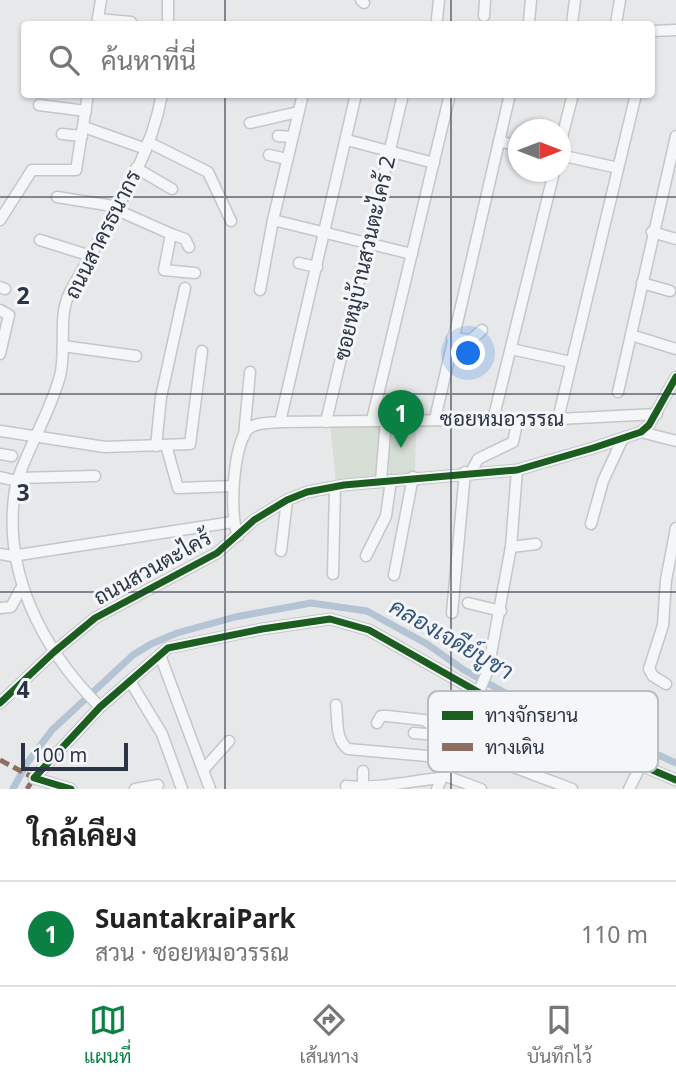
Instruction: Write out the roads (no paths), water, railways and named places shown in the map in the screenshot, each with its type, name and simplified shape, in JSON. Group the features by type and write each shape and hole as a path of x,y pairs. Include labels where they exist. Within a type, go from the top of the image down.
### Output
{"street":[{"path":"97,21 101,0"},
{"path":"168,0 168,21"},
{"path":"437,19 439,0"},
{"path":"484,16 485,0"},
{"path":"529,21 531,0"},
{"path":"572,21 575,0"},
{"path":"616,21 620,0"},
{"path":"655,31 676,30"},
{"path":"0,220 32,170 76,170 88,98"},
{"name":"ถนนสาครธนากร","path":"98,704 77,683 36,628 6,555 18,480 60,377 66,303 118,209 147,145 161,98"},
{"path":"260,290 273,220 302,98"},
{"path":"280,422 355,98"},
{"name":"ซอยหมู่บ้านสวนตะไคร้ 2","path":"326,422 402,98"},
{"path":"372,420 449,98"},
{"path":"435,419 509,98"},
{"path":"567,119 572,98"},
{"path":"558,419 634,98"},
{"path":"39,105 86,111"},
{"path":"250,123 298,112"},
{"path":"62,134 83,132 147,145 208,172 231,221"},
{"path":"278,136 292,137"},
{"path":"618,392 652,232 676,136"},
{"path":"347,140 434,163"},
{"path":"499,141 508,143"},
{"path":"269,155 287,159"},
{"path":"571,157 618,168"},
{"path":"136,168 172,189"},
{"path":"493,420 552,182"},
{"path":"57,197 118,209 185,239 189,247"},
{"path":"273,220 412,254"},
{"path":"652,232 676,239"},
{"path":"171,234 164,270 195,273"},
{"path":"40,240 91,256"},
{"path":"299,263 317,267"},
{"path":"642,283 670,291"},
{"path":"185,288 161,397 161,445 178,488 233,486"},
{"path":"0,310 9,315 0,354"},
{"path":"452,338 471,340 482,330"},
{"path":"631,335 676,349"},
{"path":"63,346 136,356"},
{"path":"511,349 571,362"},
{"path":"0,431 105,447 184,445 192,440 202,351"},
{"path":"238,536 233,522 233,486 244,436 250,372"},
{"name":"ถนนสวนตะไคร้","path":"0,703 54,652 111,607 217,553 254,520 287,500 335,487 413,477 517,470 623,438 640,432 657,414 676,377"},
{"path":"665,399 676,404"},
{"name":"ซอยหมอวรรณ","path":"244,436 255,425 280,422 558,419 657,414"},
{"path":"366,556 386,516 386,419"},
{"path":"452,613 468,472 478,459 513,442 519,419"},
{"path":"640,432 676,441"},
{"path":"591,524 603,481 623,438"},
{"path":"0,454 12,456"},
{"path":"478,689 488,670 500,611 511,547 517,470"},
{"path":"0,477 18,480 94,476"},
{"path":"394,575 413,477"},
{"path":"333,574 335,487"},
{"path":"281,551 287,500"},
{"path":"6,555 233,522"},
{"path":"666,684 653,676 649,669 663,625 666,580 676,530"},
{"path":"511,547 536,544"},
{"path":"0,608 11,607 20,590"},
{"path":"468,603 500,611"},
{"path":"71,789 34,778 98,704 168,648 305,621 342,620 369,630 481,691"},
{"path":"160,655 210,789"},
{"path":"130,681 162,734 182,789"},
{"path":"336,705 339,736 342,745 348,749 428,756"},
{"path":"377,723 381,716 428,723"},
{"path":"414,733 428,735"},
{"path":"204,769 229,741"},
{"path":"363,771 363,788"},
{"path":"658,771 676,780"},
{"path":"530,772 572,789"},
{"path":"629,789 638,772"},
{"path":"346,786 363,788 440,781 481,789"},
{"path":"135,789 159,785"}],"waterway":[{"name":"คลองเจดีย์บูชา","path":"13,789 27,763 52,730 133,655 177,633 235,617 311,603 367,611 427,644 464,670 502,691"},
{"name":"คลองเจดีย์บูชา","path":"658,755 676,763"}],"place":[{"name":"SuantakraiPark","path":"401,448"}]}
